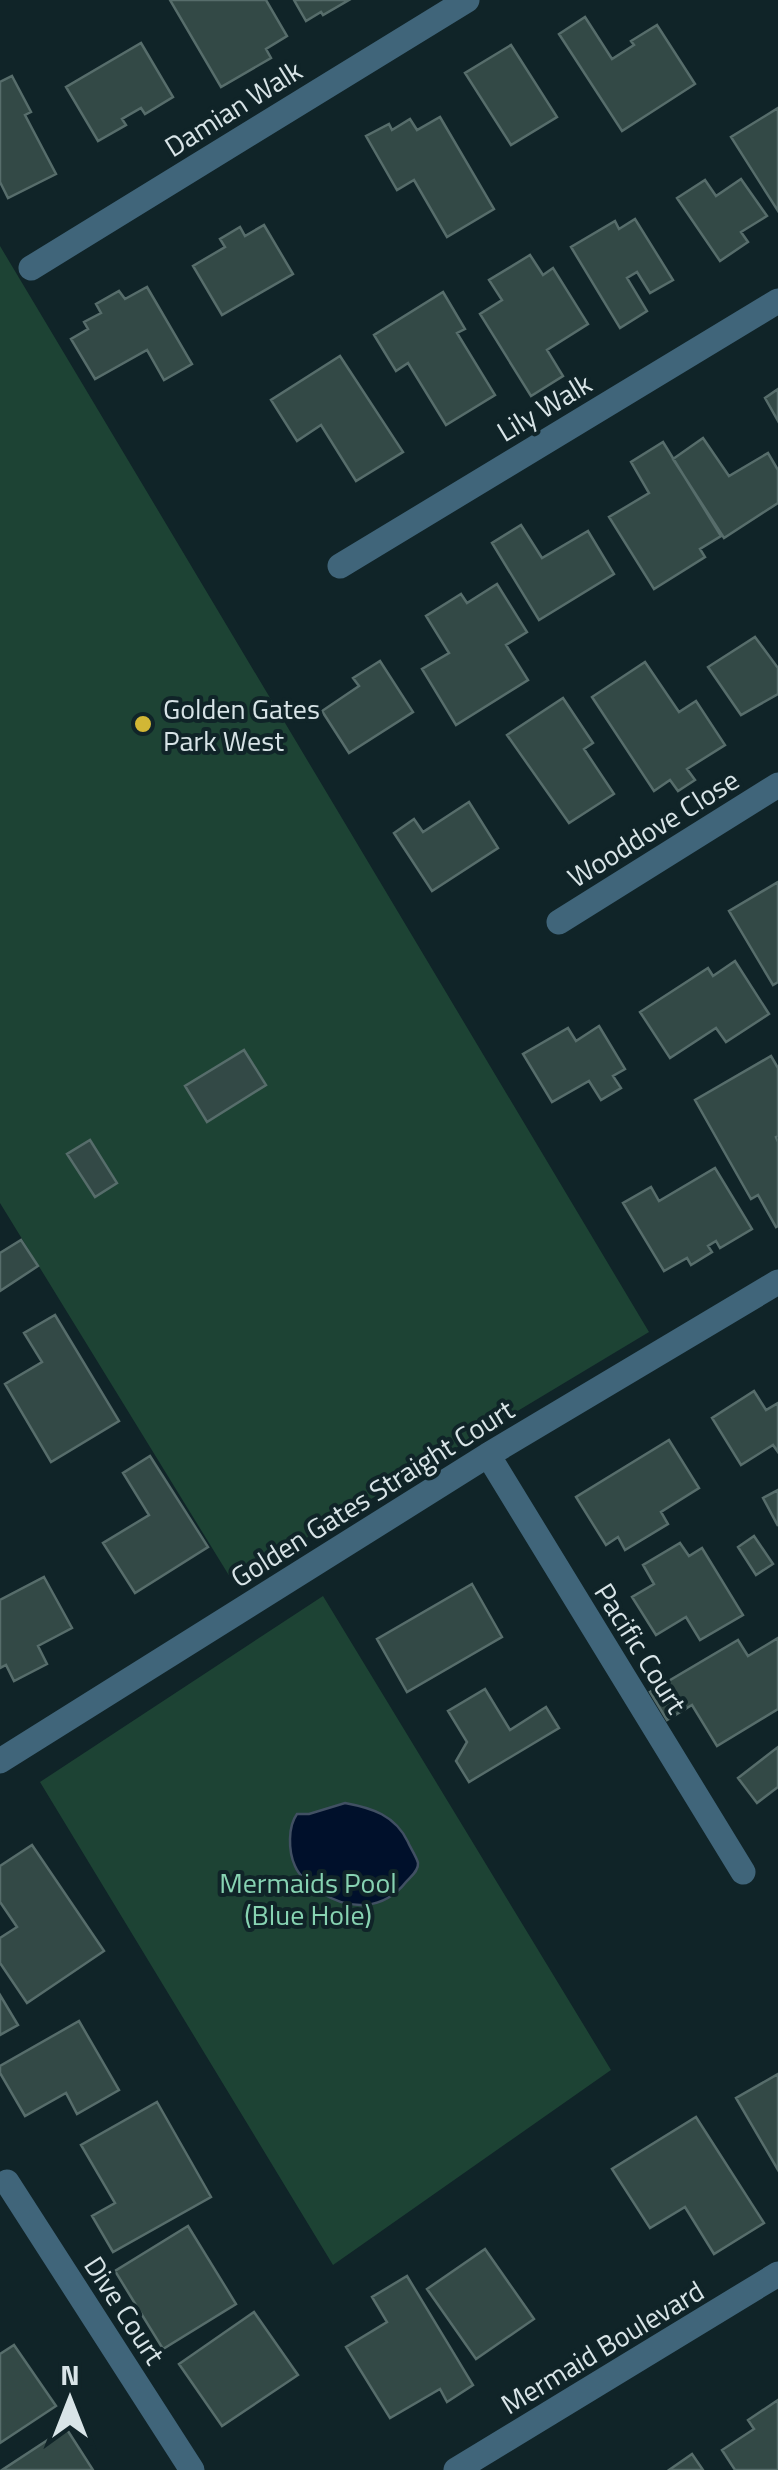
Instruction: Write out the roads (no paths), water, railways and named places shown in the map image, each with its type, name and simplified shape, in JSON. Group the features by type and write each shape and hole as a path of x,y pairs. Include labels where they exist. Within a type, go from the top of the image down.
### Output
{"street":[{"name":"Damian Walk","path":"31,268 467,0"},
{"name":"Lily Walk","path":"340,566 778,301"},
{"name":"Wooddove Close","path":"559,922 778,785"},
{"name":"Golden Gates Straight Court","path":"0,1761 488,1455 778,1282"},
{"name":"Pacific Court","path":"488,1455 743,1872"},
{"name":"Dive Court","path":"7,2182 192,2470"},
{"name":"Mermaid Boulevard","path":"456,2470 778,2274"}],"water":[{"path":"345,1803 389,1819 403,1833 417,1861 416,1871 397,1891 377,1903 355,1905 333,1899 306,1881 293,1860 291,1832 297,1814"}],"place":[{"name":"Golden Gates Park West","path":"143,724"}],"park label":[{"name":"Mermaids Pool (Blue Hole)","path":"308,1898"}]}
